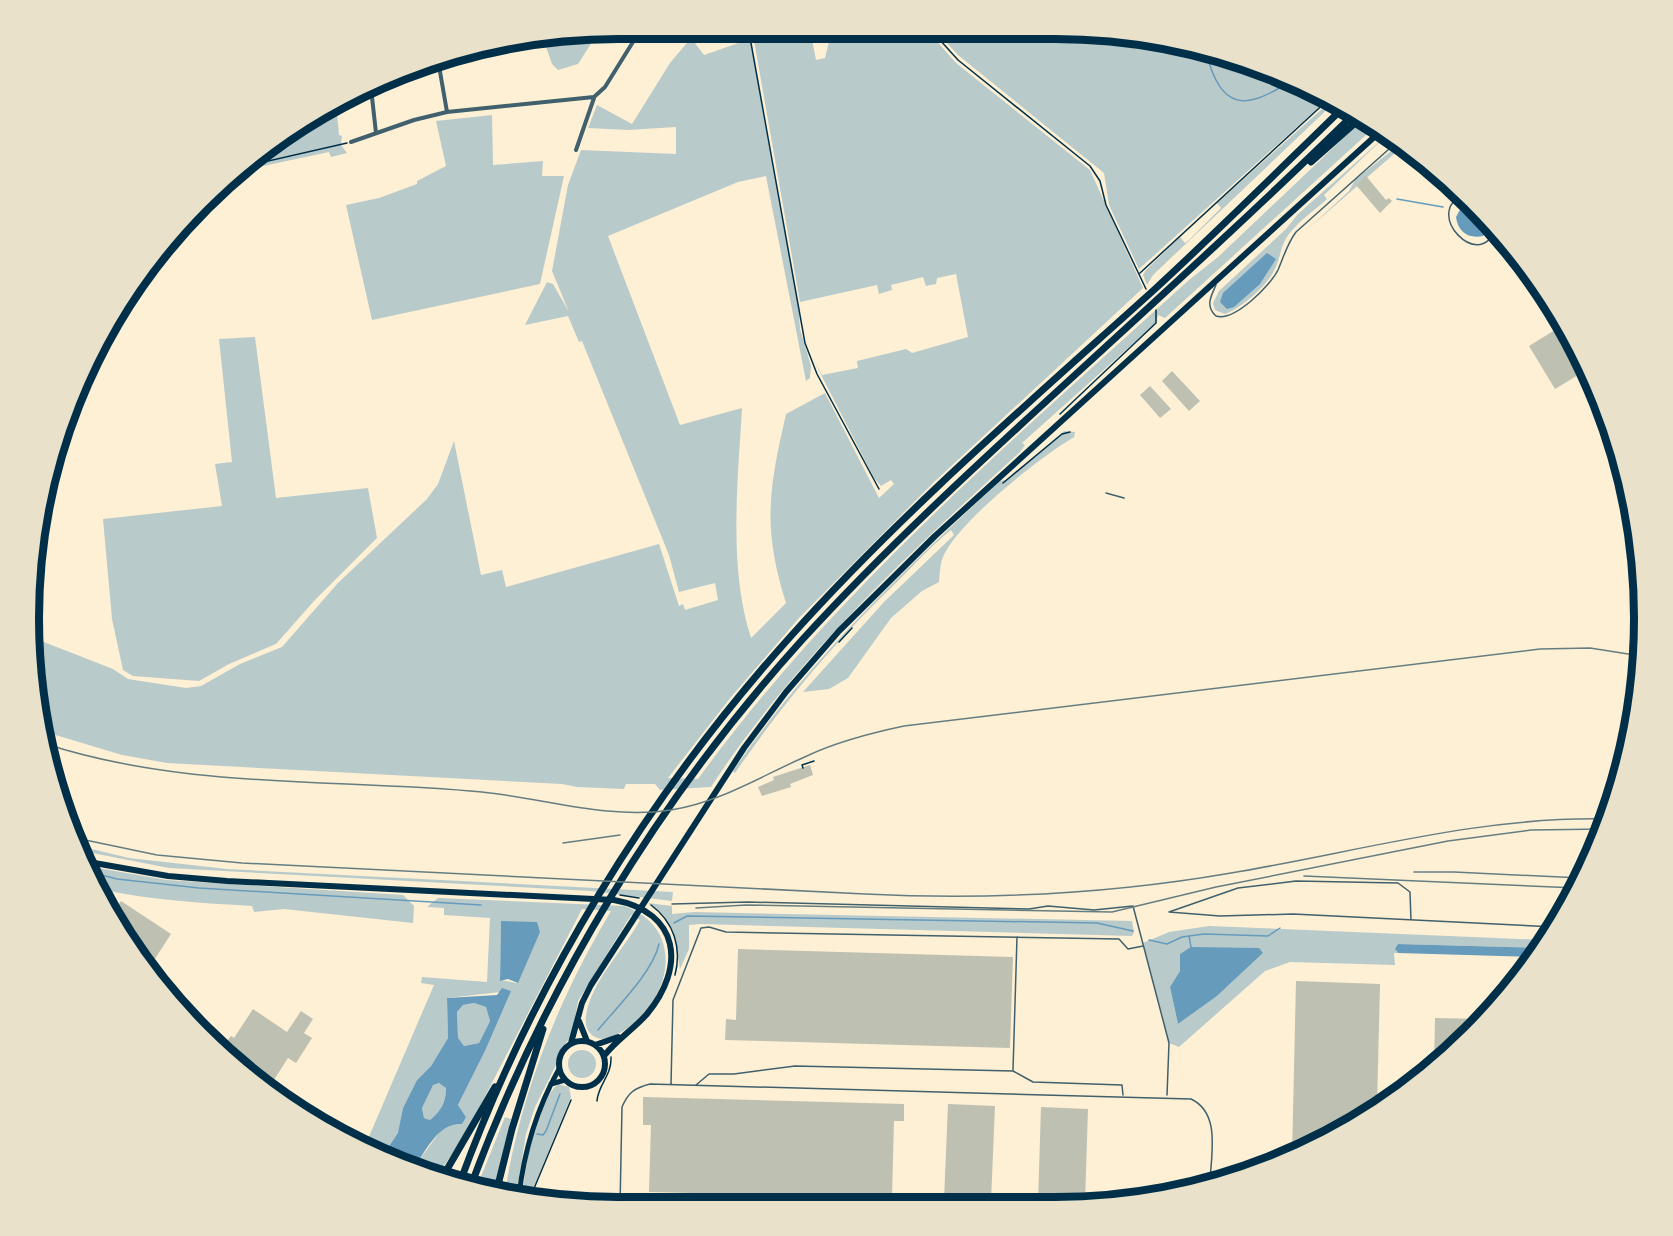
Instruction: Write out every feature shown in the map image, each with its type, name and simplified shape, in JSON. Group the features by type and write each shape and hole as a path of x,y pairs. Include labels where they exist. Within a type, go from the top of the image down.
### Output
{"highway":[{"path":"446,1170 510,1062 591,909 676,778 735,700 850,573 938,486 1154,290 1337,113"},
{"path":"1239,225 1348,120"},
{"path":"474,1178 505,1103 549,1010 604,910 690,779 799,643 859,579 944,496 1239,225 1355,123"},
{"path":"499,1185 502,1167 549,1010"},
{"path":"463,1175 510,1062"}],"main road":[{"path":"520,1188 530,1135 550,1085 559,1069 560,1054 571,1043 586,993 730,769 786,692 860,608 935,536 1375,136"},
{"path":"92,860 147,873 227,881 614,900 635,904 649,912 662,925 668,936 672,961 663,990 655,1004 604,1056"},
{"path":"578,1018 587,1041"},
{"path":"595,1045 624,1034"},
{"path":"550,1085 564,1080 583,1088 596,1083 604,1071 604,1056 595,1045 587,1041 571,1043"},
{"path":"559,1069 564,1080"}],"street":[{"path":"576,150 594,98 605,87 633,39"},
{"path":"439,68 447,112"},
{"path":"372,94 376,133"},
{"path":"351,142 447,112 594,98"}],"lane":[{"path":"1220,277 1210,307 1216,316 1224,318 1247,304 1270,282 1277,271 1287,244 1296,232 1374,159 1390,147"},
{"path":"1455,200 1449,213 1452,226 1458,236 1469,244 1482,244 1491,237"},
{"path":"1106,493 1124,498"},
{"path":"1411,920 1410,892 1398,883 1328,880 1238,888 1169,912 1241,916 1293,914 1411,920 1544,926"},
{"path":"672,904 748,902 1018,909 1048,906 1094,910 1130,906 1135,909 1169,1043 1167,1097"},
{"path":"671,1085 673,1000 701,928 709,927 717,932 1119,939 1128,949 1143,944"},
{"path":"1013,1071 1017,937"},
{"path":"696,1086 709,1074 734,1074 795,1066 1013,1071 1033,1082 1122,1085 1123,1096"},
{"path":"618,1197 622,1107 628,1094 638,1087 671,1085 1191,1099 1206,1109 1211,1126 1210,1175"}],"path":[{"path":"750,39 807,350 829,398 879,489"},
{"path":"939,39 958,60 1090,166 1100,181 1106,205 1139,273 1322,105"},
{"path":"262,162 351,142"},
{"path":"1058,413 1156,323 1156,310"},
{"path":"1002,484 1008,482 1062,434 1070,432"},
{"path":"831,649 856,624"},
{"path":"803,768 802,765 813,761"},
{"path":"615,895 642,900"},
{"path":"648,903 668,921 674,934 678,949 674,977"},
{"path":"597,1101 599,1090 611,1072 614,1051"},
{"path":"533,1191 571,1100"}],"shaded area":[{"path":"690,39 704,55 750,39 798,302 800,329 811,366 810,378 806,381 766,176 738,182 608,236 680,425 742,408 737,494 737,553 739,582 751,638 786,603 773,552 771,508 775,464 786,414 825,393 879,498 894,484 891,480 881,486 874,478 812,357 822,375 858,368 857,361 906,349 912,353 968,337 956,274 937,278 936,284 926,286 923,277 891,285 892,290 879,294 877,285 800,302 754,39 812,39 816,60 825,58 830,39 935,39 956,63 1090,170 1143,288 934,482 799,618 731,697 668,778 698,779 751,710 809,643 932,516 1060,396 1189,280 1218,257 1352,130 1358,125 1369,132 1165,318 1158,315 1156,323 1022,443 1025,445 1020,452 854,610 778,696 711,787 660,790 655,784 626,784 624,789 577,787 562,784 167,763 122,755 51,733 44,694 40,640 113,669 128,679 186,688 201,686 240,664 282,647 338,583 427,499 438,484 454,441 481,575 502,570 506,587 659,544 679,606 683,604 685,610 718,600 715,583 679,592 669,555 582,341 579,342 568,316 525,325 547,282 553,284 569,312 552,271 568,185 581,150 676,154 676,127 628,130 588,128 597,105 632,124 670,63"},
{"path":"943,39 1093,40 1131,44 1168,50 1241,70 1277,83 1322,105 1139,269 1109,205 1104,173 958,55"},
{"path":"593,40 578,64 558,70 552,64 545,44"},
{"path":"1325,107 1328,108 1153,275 1147,285 1143,275 1146,270 1180,237 1185,243 1189,240 1221,208 1217,203"},
{"path":"337,112 339,135 342,136 341,145 347,153 331,157 329,152 255,168 296,137"},
{"path":"492,115 493,165 543,161 542,176 564,176 540,284 372,320 346,205 379,198 417,184 417,181 446,166 436,121"},
{"path":"1381,140 1324,195 1327,199 1289,234 1269,279 1248,300 1232,310 1225,314 1215,310 1213,303 1219,291 1286,229 1298,214"},
{"path":"1393,149 1402,155 1394,154 1309,228 1349,191 1355,180"},
{"path":"255,337 276,498 368,488 377,538 314,601 276,644 229,664 199,681 133,676 123,670 112,619 103,519 222,506 215,464 232,462 219,339"},
{"path":"1064,431 1075,432 1074,437 1004,489 970,521 946,551 939,582 922,591 891,618 848,678 829,689 803,692 884,602 954,535 951,530 930,548 854,626 792,697 735,773 733,771 762,731 858,618 928,549 1000,481 1006,480"},
{"path":"87,848 129,858 227,869 673,892 672,901 591,891 169,868 89,852"},
{"path":"96,868 167,880 403,895 414,906 413,923 284,909 254,912 252,906 108,891"},
{"path":"438,898 624,906 645,917 659,933 665,951 665,971 659,990 648,1009 633,1024 614,1036 602,1039 593,1036 586,1022 589,1003 601,978 640,920 631,915 578,1001 572,1035 558,1053 556,1065 535,1107 526,1134 517,1188 506,1186 521,1118 532,1082 559,1012 611,911 582,909 466,1133 442,1169 419,1161 441,1130 466,1117 458,1105 485,1051 510,991 447,998 448,1038 431,1066 417,1080 403,1108 399,1133 388,1149 368,1140 434,985 421,983 422,977 487,982 490,918 444,915 444,908 427,907","holes":["501,922 518,982 500,980"]},
{"path":"648,903 672,906 672,914 694,912 1132,921 1134,932 1132,936 700,924 689,925 689,949 680,969 674,934 659,911"},
{"path":"1209,926 1536,940 1530,948 1398,944 1396,951 1398,953 1394,953 1395,965 1290,962 1265,971 1179,1047 1169,1043 1143,943 1169,932","holes":["1263,953 1217,996 1178,1024 1170,987 1180,971"]},
{"path":"474,1003 486,1007 490,1021 479,1043 464,1046 458,1039 457,1012 463,1005"},
{"path":"582,1050 592,1054 596,1064 592,1074 582,1078 572,1074 568,1064 572,1054"},
{"path":"440,1083 446,1088 442,1106 430,1120 424,1118 422,1108 433,1084"},
{"path":"558,1084 569,1087 571,1097 532,1190 524,1189 532,1137 550,1093"},
{"path":"505,1117 511,1119 495,1184 480,1180"}],"water":[{"path":"1462,207 1486,233 1483,236 1468,235 1459,227 1456,217"},
{"path":"1267,253 1276,259 1260,284 1234,307 1227,309 1220,302 1223,293"},
{"path":"501,921 537,922 540,932 518,983 508,979 500,981"},
{"path":"1398,944 1530,948 1524,957 1398,953 1395,949"},
{"path":"1191,947 1259,948 1263,953 1217,996 1178,1024 1170,987 1180,971 1180,954"},
{"path":"502,988 511,991 458,1105 466,1117 462,1124 447,1127 440,1132 418,1161 387,1149 398,1133 403,1108 417,1080 431,1066 448,1038 447,998 497,995","holes":["474,1003 486,1007 490,1021 479,1043 464,1046 458,1038 457,1012 463,1005","439,1083 446,1088 440,1110 430,1120 424,1118 422,1108 433,1085"]}],"building":[{"path":"1366,176 1386,200 1389,198 1392,201 1380,213 1356,185"},
{"path":"1556,329 1580,374 1555,389 1529,346"},
{"path":"1172,371 1200,401 1189,411 1162,381"},
{"path":"1150,386 1171,409 1160,418 1140,395"},
{"path":"810,765 813,775 790,784 791,787 762,796 758,787 774,780 773,777"},
{"path":"121,901 171,934 153,962 137,940 117,907"},
{"path":"738,949 1013,957 1010,1048 725,1040 726,1019 736,1020"},
{"path":"1296,981 1380,984 1377,1099 1292,1146"},
{"path":"253,1009 287,1032 301,1011 313,1019 304,1033 312,1038 296,1063 288,1058 273,1082 225,1043 231,1036 234,1038"},
{"path":"1435,1018 1472,1019 1464,1027 1434,1055"},
{"path":"643,1097 904,1104 904,1121 894,1121 892,1197 756,1193 756,1197 739,1197 739,1194 649,1192 651,1125 643,1125"},
{"path":"948,1104 995,1106 991,1197 944,1197"},
{"path":"1041,1107 1088,1109 1085,1196 1038,1197"}],"waterway":[{"path":"1209,60 1220,87 1234,99 1244,101 1260,98 1284,86"},
{"path":"1397,199 1443,207"},
{"path":"99,874 117,879 199,888 481,905"},
{"path":"674,923 687,916 1097,923 1133,931"},
{"path":"1149,940 1167,944 1182,937 1204,934 1268,936 1280,928"},
{"path":"1189,936 1191,947"},
{"path":"598,1030 642,978 659,944"},
{"path":"537,1134 543,1135 546,1131 560,1094"}],"railway":[{"path":"54,746 151,769 261,780 482,792 600,810 647,812 671,810 707,801 820,750 904,726 1540,649 1590,648 1633,655"},
{"path":"83,839 157,855 242,863 911,896 1003,896 1140,886 1278,865 1465,829 1512,823 1598,819"},
{"path":"696,908 746,905 1112,912 1216,887 1448,841 1531,830 1594,829"},
{"path":"563,843 620,835"},
{"path":"1414,872 1572,878"},
{"path":"1304,876 1567,888"}]}
